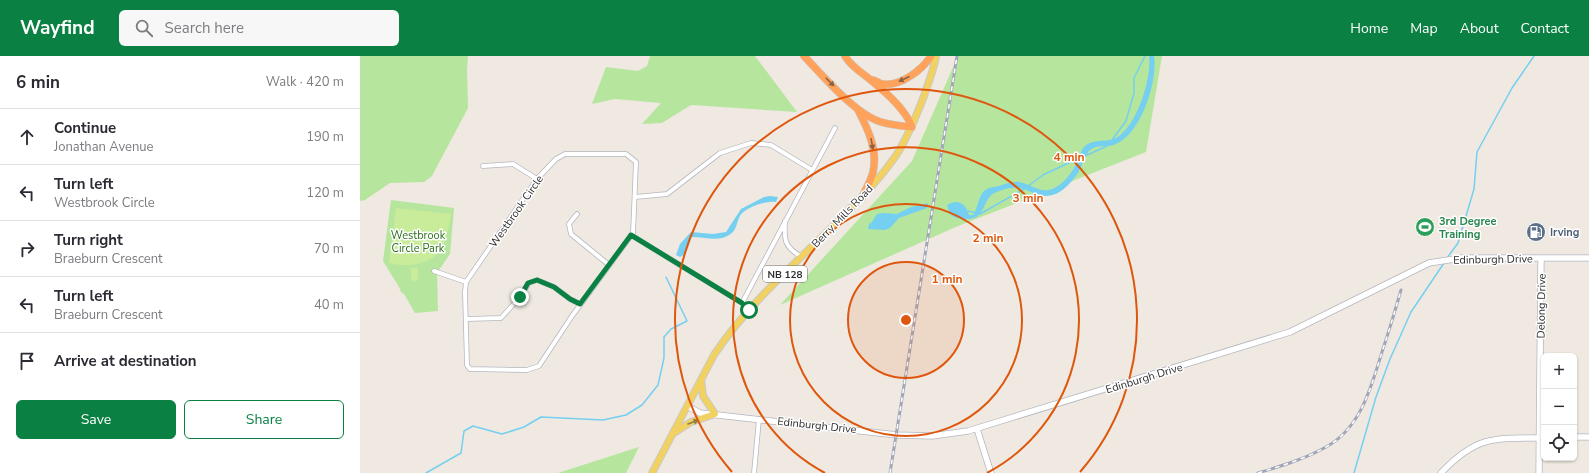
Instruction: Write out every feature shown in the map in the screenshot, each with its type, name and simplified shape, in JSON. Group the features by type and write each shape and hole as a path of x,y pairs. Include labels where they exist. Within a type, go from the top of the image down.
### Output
{"highway":[{"path":"804,56 857,108 880,122 912,128"},
{"path":"846,56 849,62 869,78 908,117 912,128"},
{"path":"869,78 883,84 899,82 914,74 926,64 931,56"},
{"path":"857,108 871,139 874,157 873,172 862,198"}],"main road":[{"name":"Berry Mills Road","path":"702,377 722,342 749,310 862,198 884,172 912,128 936,56"},
{"name":"NB 128","path":"652,473 702,377"},
{"path":"672,434 691,422 715,414 703,396 701,384 702,377"}],"street":[{"path":"742,303 835,128"},
{"path":"635,197 667,194 720,153 751,143 771,145 812,170"},
{"name":"Westbrook Circle","path":"566,154 626,154 636,162 635,197 633,233 580,304 539,366 526,370 470,369 467,365 466,282 537,179 556,159 566,154"},
{"path":"483,166 513,164 537,179"},
{"path":"577,214 569,224 572,234 609,265"},
{"path":"785,220 784,233 786,243 791,251 802,257"},
{"path":"631,235 742,303 749,310"},
{"name":"Edinburgh Drive","path":"687,406 700,412 715,414 917,436 932,436 978,429 1290,332 1429,264 1461,258 1589,258"},
{"name":"Delong Drive","path":"1541,258 1542,425"},
{"path":"434,271 466,282"},
{"path":"467,319 501,318 520,297 528,283 537,280 554,287 570,299 580,304"},
{"path":"754,473 759,419"},
{"path":"978,429 991,473"},
{"path":"1577,437 1589,437"},
{"path":"1441,473 1454,459 1478,444 1499,438 1541,438"},
{"name":"Delong Drive","path":"1539,473 1541,450"}],"green space":[{"path":"360,56 468,56 468,108 432,176 424,182 390,183 365,200 360,201"},
{"path":"650,56 755,56 797,112 691,105 662,123 642,124 661,103 615,99 592,104 606,67 638,71 647,66"},
{"path":"958,56 1162,56 1146,152 958,226 780,305 912,161"},
{"name":"Westbrook Circle Park","path":"391,200 454,208 450,254 437,273 438,311 415,313 383,261"},
{"path":"396,208 451,214 448,231 442,248 438,254 425,262 418,264 403,265 389,263"},
{"path":"411,268 418,268 418,280 415,282 411,280"},
{"path":"639,447 626,473 558,473"}],"water":[{"path":"1149,56 1154,56 1155,67 1153,79 1146,106 1133,130 1116,144 1096,147 1090,150 1078,173 1064,189 1056,194 1042,196 1022,188 1007,189 991,195 979,215 976,217 971,219 961,219 950,214 947,205 958,202 964,205 969,215 973,215 982,193 991,187 1017,182 1024,183 1041,190 1049,190 1057,187 1066,179 1073,169 1084,147 1091,142 1116,138 1124,132 1142,101 1148,76"},
{"path":"764,197 778,197 776,202 762,203 746,210 742,213 735,229 729,235 716,239 692,237 685,254 680,257 676,255 680,244 691,232 713,234 726,232 741,209"},
{"path":"928,203 927,208 899,218 890,228 885,230 868,229 869,224 877,214 897,214 911,207"}],"waterway":[{"path":"1112,140 1126,121 1134,93 1134,78 1145,56"},
{"path":"1447,258 1458,243 1474,189 1477,152 1512,88 1534,56"},
{"path":"1085,156 1107,146"},
{"path":"1028,186 1043,175 1079,158"},
{"path":"980,214 1024,189"},
{"path":"968,211 976,213"},
{"path":"1354,473 1376,397 1390,359 1411,312 1444,263"},
{"path":"426,473 461,453 464,431 473,426 502,434 524,427 541,417 603,420 626,415 642,405 658,385 664,358 664,337 671,329 687,321 666,277"}],"railway":[{"path":"890,473 957,56"},
{"path":"1258,473 1310,455 1338,439 1348,429 1363,406 1374,379 1401,290"}],"place":[{"name":"3rd Degree Training","path":"1425,227"},
{"name":"Irving","path":"1536,232"}],"route":[{"path":"520,297 528,283 537,280 554,287 570,299 580,304 631,235 742,303 749,310"}]}
